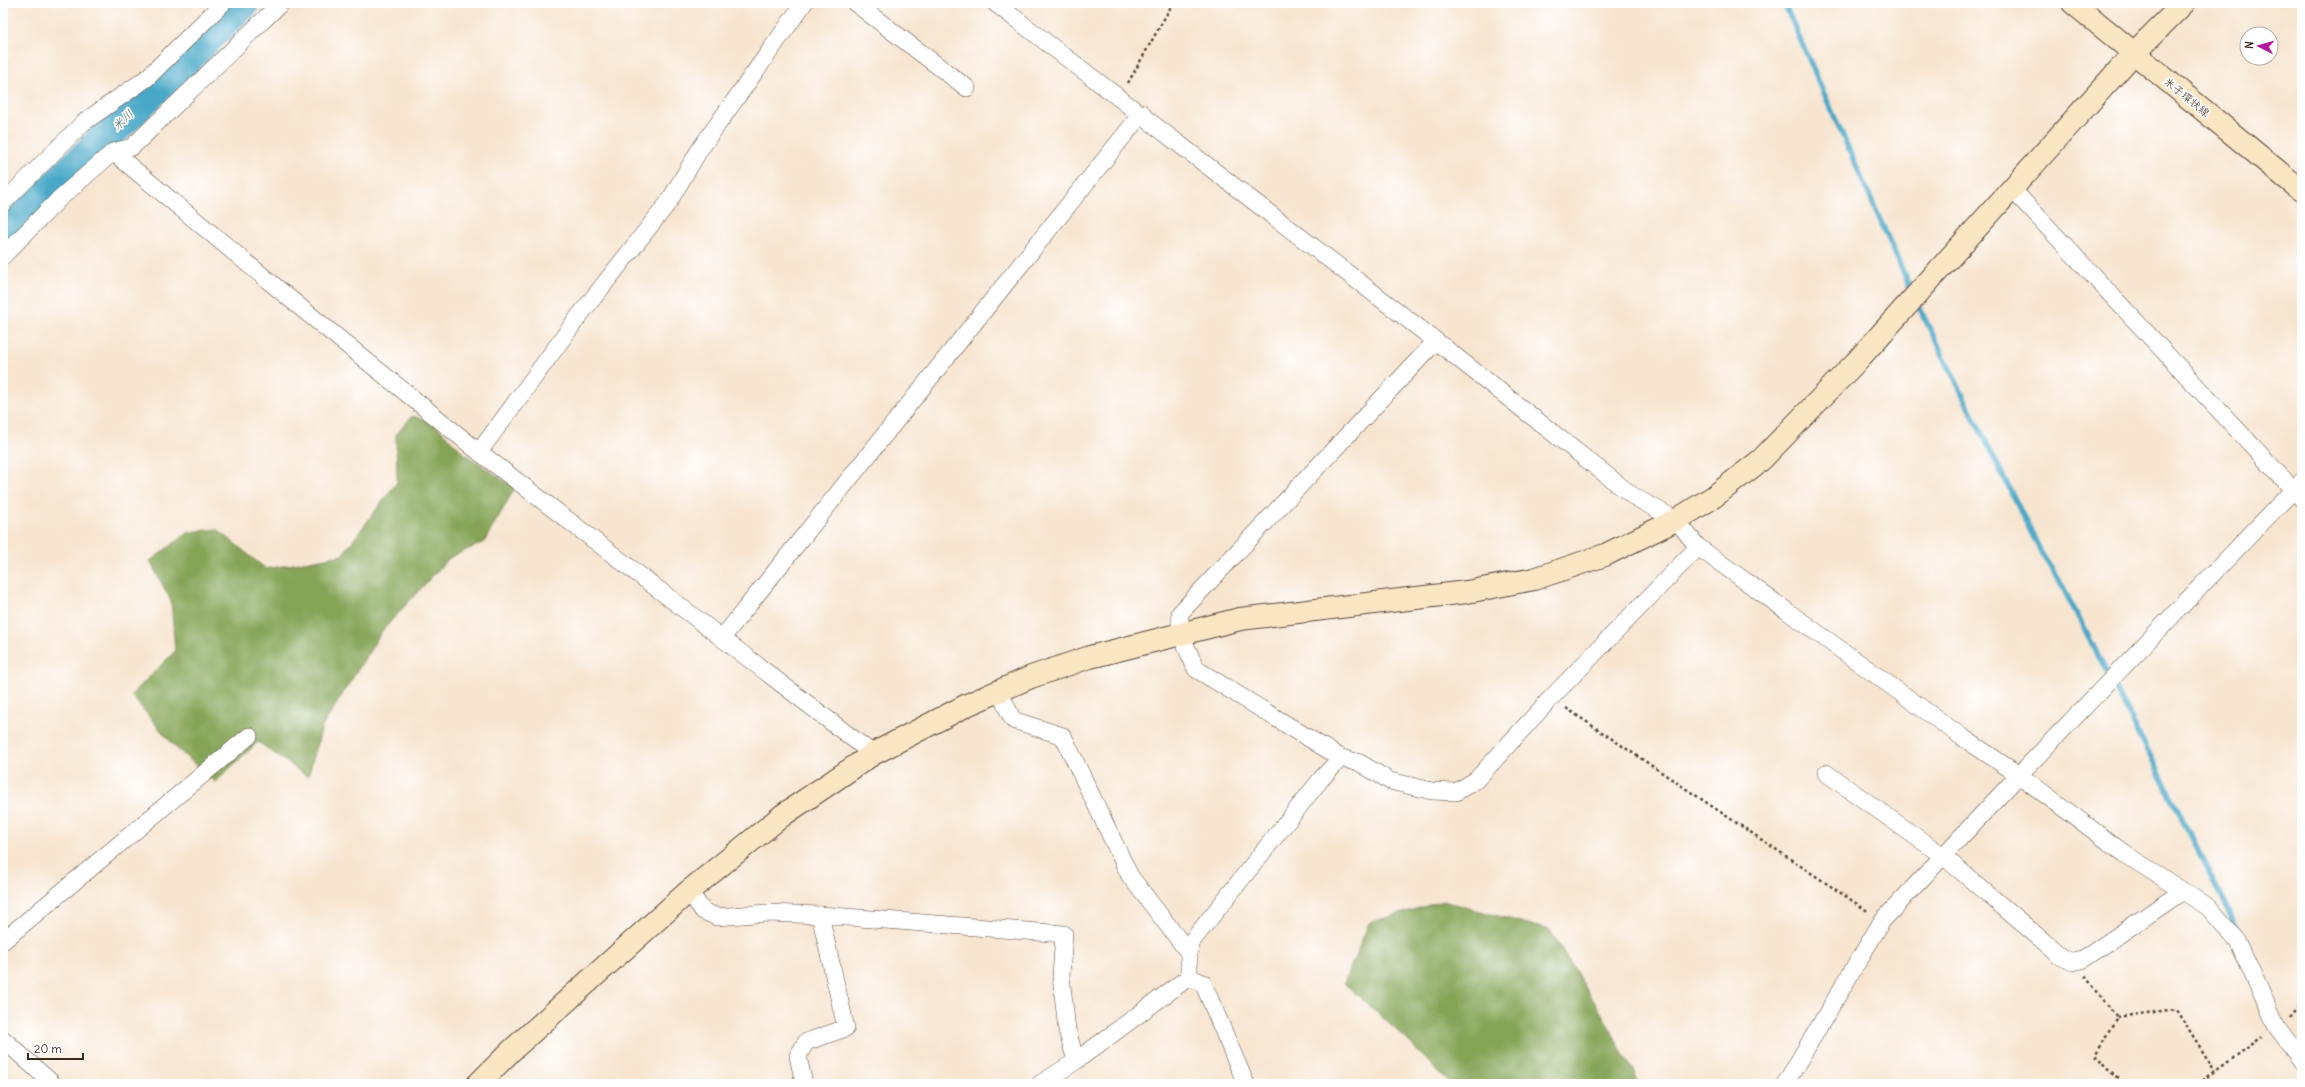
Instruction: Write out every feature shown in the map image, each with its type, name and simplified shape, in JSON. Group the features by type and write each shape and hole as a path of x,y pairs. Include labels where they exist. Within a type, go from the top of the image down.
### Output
{"street":[{"path":"3,203 84,122 147,78 224,3"},
{"path":"3,256 60,198 113,152 132,147 281,3"},
{"path":"479,452 579,316 668,203 700,149 804,3"},
{"path":"855,3 967,88"},
{"path":"995,3 1142,113 1633,496 1676,520 1698,547 1962,737 2019,775 2125,854 2208,907 2238,942 2277,1027 2302,1060"},
{"name":"米子環状線","path":"2073,3 2302,191"},
{"path":"478,1084 511,1051 689,891 783,815 873,754 967,705 1031,677 1090,657 1240,619 1467,592 1534,579 1605,555 1676,520 1712,498 1761,460 1856,362 2134,53 2184,3"},
{"path":"722,638 1142,113"},
{"path":"113,152 300,307 479,452 873,754"},
{"path":"1785,1084 1882,921 2019,775 2299,490 2012,189"},
{"path":"1436,341 1180,613 1180,633 1196,669 1341,758 1360,764 1390,781 1432,791 1456,792 1476,780 1551,698 1698,547"},
{"path":"999,691 1013,720 1063,736 1130,876 1188,953"},
{"path":"3,941 249,736"},
{"path":"1189,977 1188,953 1192,941 1321,779 1341,758"},
{"path":"1826,772 1943,856 2063,958 2073,962 2082,960 2183,891"},
{"path":"689,891 704,911 717,917 767,913 820,915 1064,934 1061,976 1067,1030 1076,1061"},
{"path":"804,1084 798,1056 806,1042 846,1028 820,915"},
{"path":"1040,1084 1076,1061 1189,977"},
{"path":"1189,977 1203,983 1246,1084"},
{"path":"3,1039 53,1084"}],"path":[{"path":"1120,97 1173,3"},
{"path":"1551,698 1882,921"},
{"path":"2073,962 2117,1017"},
{"path":"2198,1084 2277,1027 2291,1016 2302,1004"},
{"path":"2117,1017 2176,1009 2215,1071"},
{"path":"2117,1017 2095,1055 2125,1084"}],"green space":[{"path":"412,416 432,422 465,454 515,488 484,542 449,558 382,631 322,727 308,777 258,742 215,782 174,746 131,695 175,651 171,601 150,561 189,532 217,529 266,569 342,555 397,482 396,435"},
{"path":"1443,901 1550,930 1602,1014 1640,1084 1450,1084 1405,1038 1344,983 1369,923"}],"waterway":[{"name":"米川","path":"3,237 243,3"},
{"path":"1784,3 1912,292"},
{"path":"1916,301 2043,556 2059,580 2164,782 2238,931"}]}
